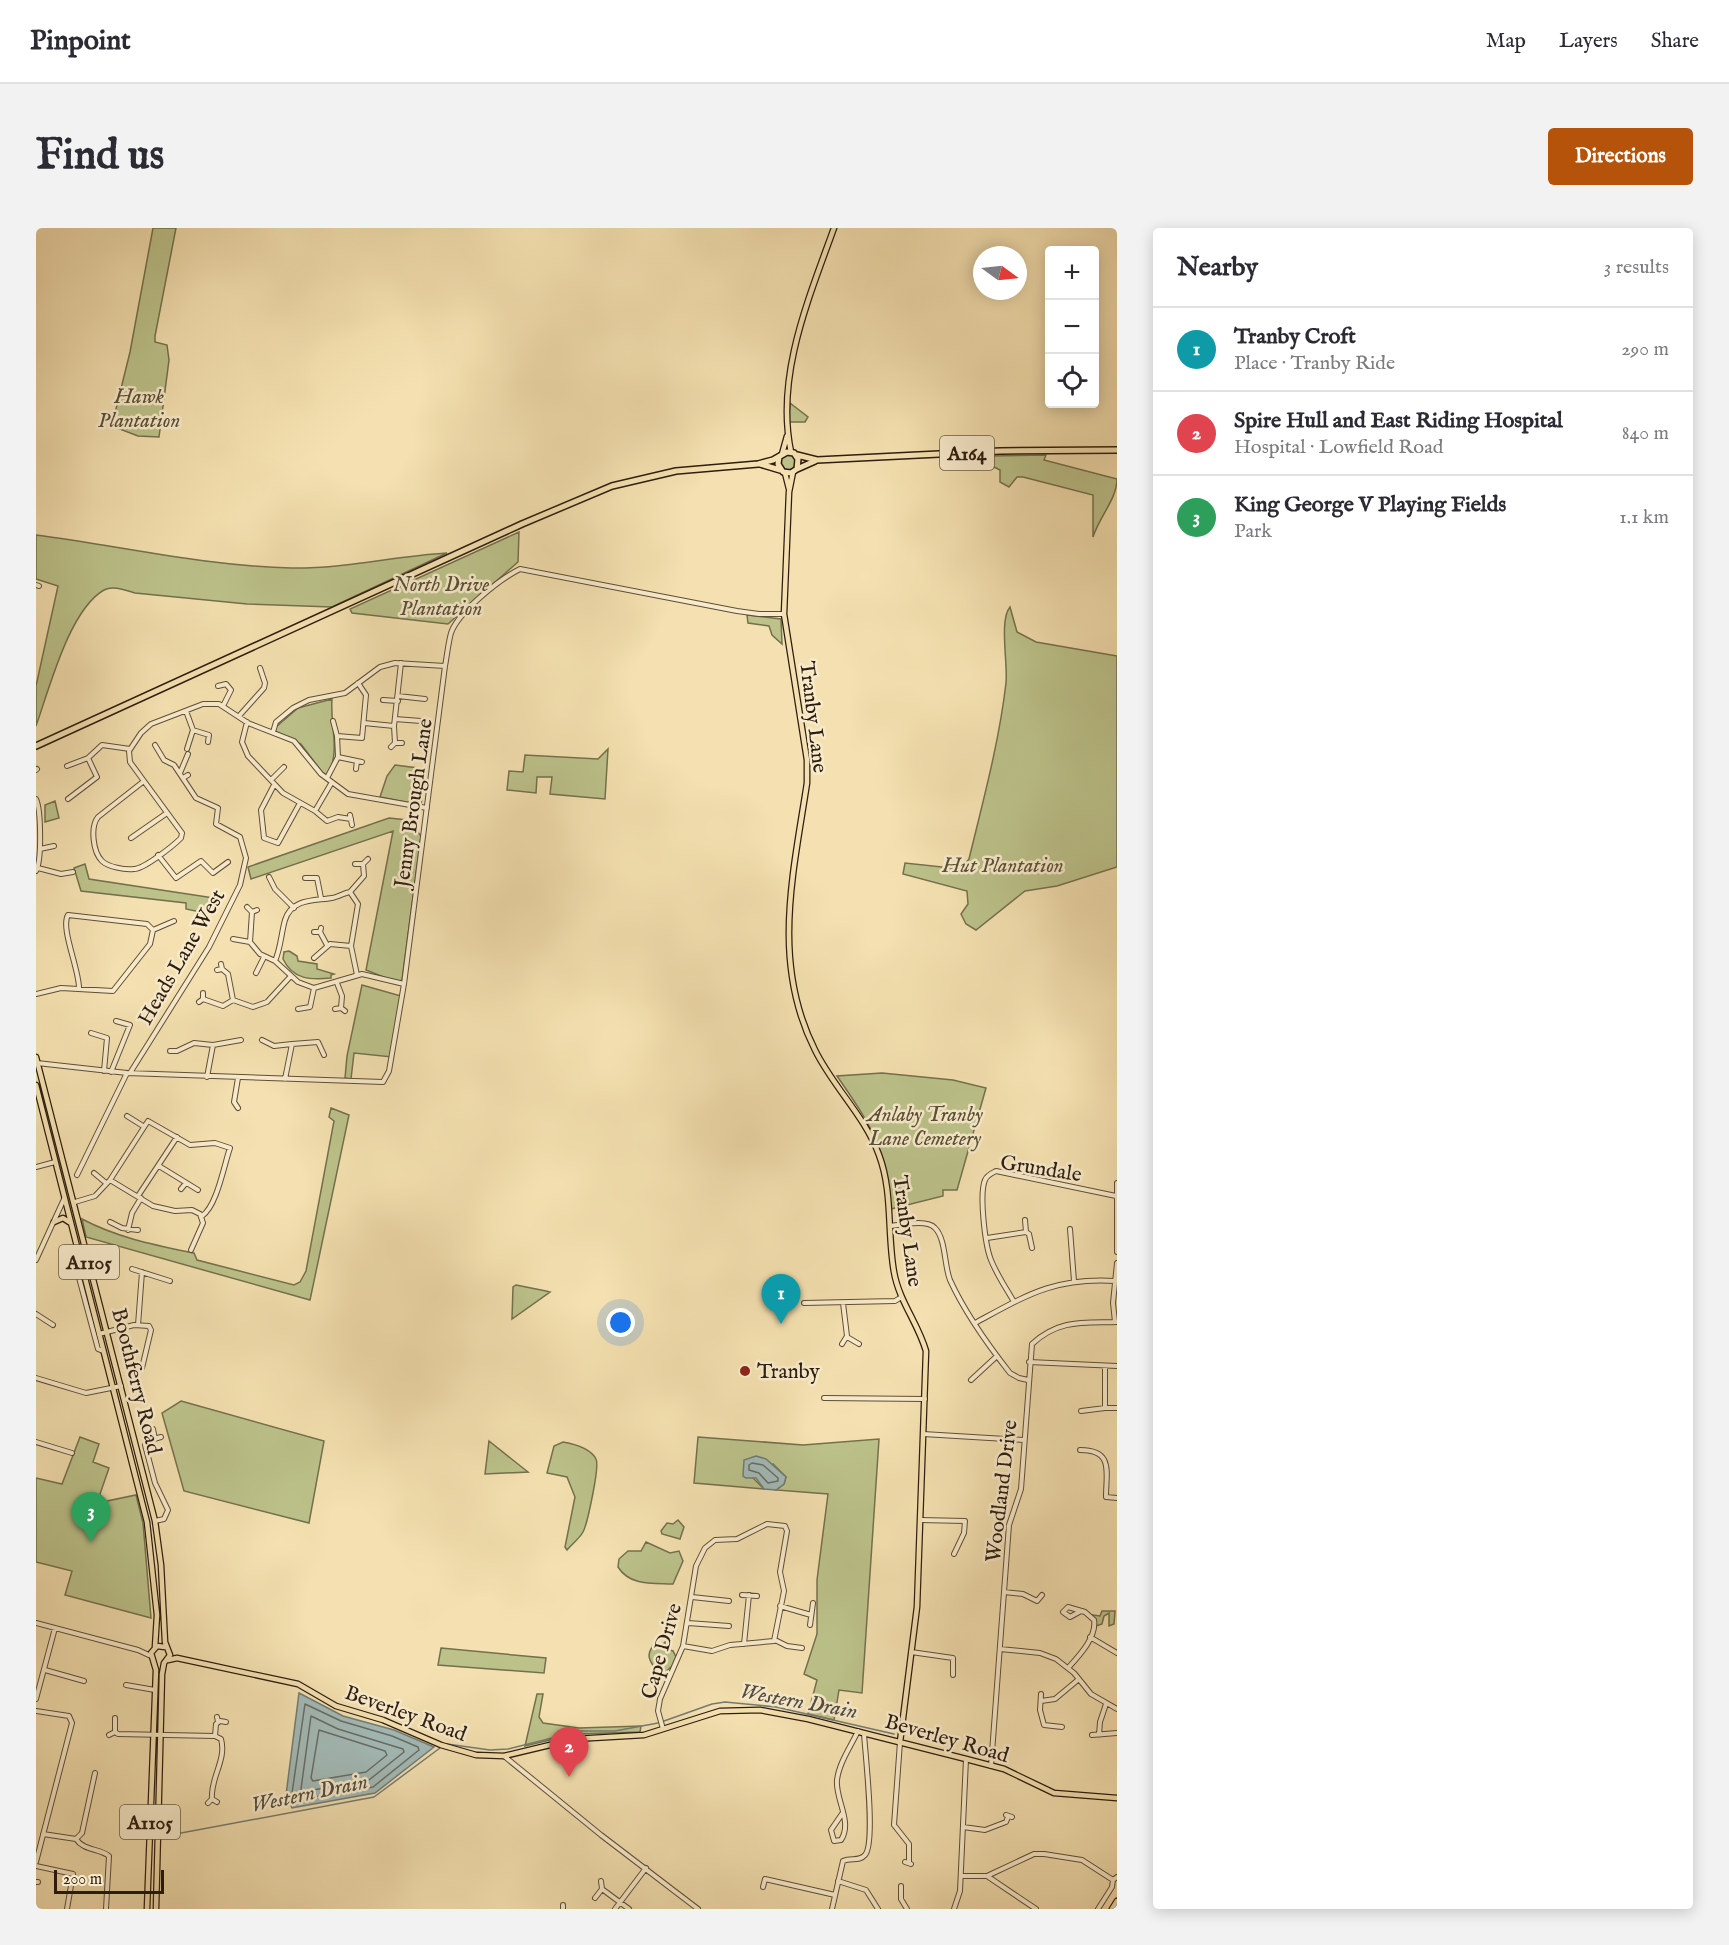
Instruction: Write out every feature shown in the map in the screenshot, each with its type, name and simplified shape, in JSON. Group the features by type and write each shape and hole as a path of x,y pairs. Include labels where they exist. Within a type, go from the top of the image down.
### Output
{"highway":[{"name":"A164","path":"36,746 519,526 612,486 676,471 758,464 791,452 797,456 817,460 1000,451 1117,450"},
{"path":"780,456 778,464 783,471"},
{"path":"795,470 799,462 797,456"},
{"name":"A164","path":"758,464 783,471 795,470 817,460"}],"main road":[{"path":"791,452 787,435 790,365 834,228"},
{"path":"780,456 787,435"},
{"name":"Tranby Lane","path":"795,470 789,492 784,614 807,760 788,936 790,976 802,1019 815,1050 867,1129 879,1155 889,1203 894,1270 900,1298 921,1334 926,1351 917,1607 900,1742"},
{"name":"Tranby Lane","path":"783,471 789,492"},
{"name":"Boothferry Road","path":"36,1061 75,1202 155,1521 165,1647"},
{"name":"Boothferry Road","path":"36,1087 147,1522 157,1615 153,1654 155,1690 147,1909"},
{"path":"54,1222 63,1218 71,1224"},
{"path":"153,1654 165,1647"},
{"name":"Beverley Road","path":"165,1647 177,1658 298,1684 336,1706 383,1720 443,1746 476,1755 504,1756 575,1739 644,1735 720,1711 760,1710 861,1732 991,1766 1054,1793 1117,1798"},
{"path":"153,1654 166,1661 170,1653"},
{"name":"Beverley Road","path":"166,1661 177,1658"},
{"name":"A1105","path":"156,1909 161,1736 166,1661"},
{"path":"1112,1909 1117,1901"}],"street":[{"name":"Jenny Brough Lane","path":"36,1061 111,1072 383,1082 389,1071 404,984 445,666 451,632 458,619 507,575 519,569 748,613 784,614"},
{"path":"401,663 393,745 402,743"},
{"path":"273,732 276,722 293,708 309,700 345,693 380,667 401,663 445,666"},
{"path":"239,716 264,688 260,668"},
{"path":"337,736 362,738 366,695 358,683"},
{"path":"218,686 226,684 231,690 223,706"},
{"path":"398,696 425,699"},
{"path":"383,700 398,701"},
{"path":"144,781 98,817 92,831 99,856 107,865 134,869 158,855 182,836 167,813 144,781 130,762 130,749 149,726 207,704 223,706 247,722 300,746 327,778 348,794 427,808"},
{"path":"186,711 193,730 181,776 188,775"},
{"path":"395,719 421,721"},
{"path":"247,722 242,737 243,748 272,782 315,811 325,822 351,817 352,825"},
{"path":"327,778 338,757 337,736 333,722"},
{"path":"364,723 394,726"},
{"path":"193,730 209,735 208,742"},
{"path":"67,766 88,758 102,745 130,749"},
{"name":"Heads Lane West","path":"129,1073 209,947 240,885 246,858 240,837 216,824 218,808 196,798 174,765 164,760 155,745"},
{"path":"338,757 360,761 356,769"},
{"path":"68,800 97,777 88,758"},
{"path":"284,767 272,782 261,810 264,838 278,843 300,803"},
{"path":"315,811 332,782"},
{"path":"36,799 40,849 37,869 61,874 73,872"},
{"path":"131,838 167,813"},
{"path":"40,849 55,846"},
{"path":"158,855 176,878 201,861 213,873 228,862"},
{"path":"355,864 363,864 368,859"},
{"path":"275,961 282,944 284,923 294,908 306,900 333,898 350,892 364,876 363,864"},
{"path":"269,877 294,908"},
{"path":"305,878 318,877 321,898"},
{"path":"350,892 358,904 351,946 357,975"},
{"path":"247,907 254,911 250,942"},
{"path":"79,990 79,977 65,924 68,915 147,924 153,930"},
{"path":"153,930 174,921"},
{"path":"36,994 61,988 113,991 150,944 153,930"},
{"path":"314,932 320,930 327,945"},
{"path":"232,939 250,942 264,957 275,961 290,976 314,988 337,983 357,975 369,975 404,984"},
{"path":"313,960 327,945 336,943 351,946"},
{"path":"256,973 264,957"},
{"path":"220,968 228,974 233,1000"},
{"path":"233,1000 253,1007 264,1004 290,976"},
{"path":"335,1010 343,1010 342,996 337,983"},
{"path":"298,1009 311,1008 314,988"},
{"path":"202,998 223,1006 233,1000"},
{"path":"111,1072 130,1025 116,1021"},
{"path":"91,1033 107,1038 104,1071"},
{"path":"170,1051 194,1042 213,1045 235,1039 241,1040"},
{"path":"262,1040 274,1046 313,1042 323,1044 324,1055"},
{"path":"285,1079 291,1044"},
{"path":"207,1077 213,1045"},
{"path":"77,1175 129,1073"},
{"path":"238,1078 234,1102 238,1108"},
{"path":"127,1116 143,1126"},
{"path":"75,1202 95,1196 108,1181 143,1126 152,1121 190,1145 215,1143 230,1148 221,1180 207,1212 202,1216"},
{"path":"128,1229 139,1197 177,1137"},
{"path":"36,1167 55,1162"},
{"path":"159,1166 198,1190"},
{"name":"Grundale","path":"1014,1302 990,1258 985,1180 996,1171 1116,1196"},
{"path":"94,1173 153,1206 175,1211 192,1210 202,1216"},
{"path":"181,1189 187,1183"},
{"path":"1117,1183 1117,1252"},
{"path":"36,1260 64,1199"},
{"path":"191,1250 203,1223 202,1216"},
{"path":"1025,1219 1026,1232 1029,1234 1032,1248"},
{"path":"110,1222 122,1228 138,1230"},
{"path":"889,1226 927,1224 935,1228 940,1238 950,1279 975,1323 1010,1373 1028,1380"},
{"path":"1072,1231 1074,1281"},
{"path":"987,1238 1026,1232"},
{"name":"Boothferry Road","path":"78,1251 74,1253 74,1259 90,1324 98,1349 103,1351"},
{"path":"1117,1263 1113,1303 1116,1322 1062,1325 1046,1331 1032,1344 1029,1362 1117,1366"},
{"path":"132,1269 170,1281"},
{"path":"138,1325 142,1272"},
{"path":"975,1323 1042,1288 1074,1281 1116,1281"},
{"path":"804,1303 894,1301 900,1298"},
{"path":"842,1344 847,1336 843,1303"},
{"path":"36,1314 53,1325"},
{"path":"99,1334 138,1325 148,1326 151,1330 142,1368"},
{"path":"847,1336 859,1344"},
{"path":"968,1374 972,1379 997,1356"},
{"name":"Woodland Drive","path":"991,1766 1009,1525 1021,1489 1029,1362"},
{"path":"1105,1366 1105,1408"},
{"path":"36,1378 86,1393 122,1385"},
{"path":"824,1398 925,1399"},
{"path":"1081,1411 1117,1408"},
{"path":"153,1429 155,1438"},
{"path":"923,1434 1024,1440"},
{"path":"155,1521 164,1519 168,1510 154,1483 145,1445 147,1441 161,1437"},
{"path":"36,1442 72,1453"},
{"path":"1080,1450 1092,1451 1102,1456 1107,1465 1106,1497 1117,1498"},
{"path":"920,1520 964,1521 964,1533 954,1554"},
{"name":"Cape Drive","path":"663,1729 658,1711 660,1699 682,1646 688,1623 696,1566 705,1548 715,1540 734,1540 764,1524 780,1524 786,1531 780,1572 784,1588 780,1606"},
{"path":"1004,1592 1023,1594 1037,1601 1042,1595"},
{"path":"742,1595 757,1596"},
{"path":"744,1644 749,1595"},
{"path":"692,1597 729,1601"},
{"path":"810,1624 813,1603"},
{"path":"682,1646 712,1651 730,1645 770,1644 775,1640 780,1606 811,1615"},
{"path":"1068,1668 1095,1627 1094,1620 1080,1611"},
{"path":"36,1623 153,1654"},
{"path":"688,1623 729,1626"},
{"path":"36,1699 55,1628"},
{"path":"1090,1637 1117,1653"},
{"path":"775,1640 784,1645 802,1647"},
{"path":"1000,1649 1040,1653 1068,1668 1091,1694 1117,1709"},
{"path":"910,1652 953,1658 952,1676"},
{"path":"45,1670 84,1681"},
{"path":"1041,1701 1054,1699 1079,1679"},
{"path":"126,1685 155,1690"},
{"path":"1041,1694 1040,1710 1044,1725 1060,1729"},
{"path":"1099,1735 1100,1722 1106,1704"},
{"path":"36,1711 69,1716 72,1723 36,1864 73,1874 67,1909"},
{"path":"215,1736 217,1717"},
{"path":"115,1732 116,1718"},
{"path":"218,1722 226,1722"},
{"path":"109,1735 115,1732 128,1736 215,1736 221,1739 223,1745 212,1786 212,1801"},
{"path":"842,1814 831,1830 834,1840 841,1840 845,1826 837,1776 861,1732"},
{"path":"832,1909 843,1861 857,1860 865,1855 872,1838 861,1732"},
{"path":"1092,1735 1117,1733"},
{"path":"900,1742 894,1825 909,1844 908,1863"},
{"path":"504,1756 698,1909"},
{"path":"954,1909 961,1876 966,1759"},
{"path":"76,1839 84,1825 95,1773"},
{"path":"963,1827 985,1830 1006,1822 1009,1816"},
{"path":"43,1834 76,1839 85,1848 103,1851 109,1856 106,1909"},
{"path":"961,1876 987,1876 1034,1854 1082,1860 1115,1878 1098,1909"},
{"path":"615,1909 646,1868"},
{"path":"763,1887 767,1871"},
{"path":"987,1876 1036,1909"},
{"path":"765,1879 835,1895"},
{"path":"595,1898 602,1889 601,1881"},
{"path":"838,1881 854,1884 866,1890 878,1909"},
{"path":"901,1886 901,1899 907,1909"},
{"path":"602,1889 629,1909"}],"green space":[{"name":"Hawk Plantation","path":"153,228 176,228 155,336 155,342 167,345 169,360 159,437 138,436 117,428 114,417 130,352"},
{"path":"790,403 808,417 805,422 789,422"},
{"path":"788,454 794,456 796,462 794,468 788,470 782,468 780,462 782,456"},
{"path":"1046,455 1044,460 1117,479 1114,494 1093,537 1093,495 1023,477 1017,477 1009,487 1000,482 1000,470 992,466 992,456"},
{"name":"North Drive Plantation","path":"519,532 518,562 448,624 352,613 350,609"},
{"name":"North Drive Plantation","path":"36,535 195,560 291,568 310,568 447,553 332,607 247,604 135,593 115,588 104,590 80,615 71,632 54,672 36,726 36,686 58,586 36,579"},
{"name":"Hut Plantation","path":"1010,607 1017,632 1036,642 1117,656 1117,867 1057,886 1025,891 976,930 966,924 961,914 968,904 967,891 903,874 905,863 961,869 969,859 1003,705 1006,683 1005,622"},
{"path":"747,615 781,619 782,644 772,635 769,626 748,623"},
{"path":"332,699 334,755 329,774 325,776 301,744 275,731 276,727 298,708"},
{"path":"608,749 605,799 550,794 552,777 537,777 536,793 507,790 509,771 523,772 525,755 598,759"},
{"path":"395,765 426,769 421,805 380,797 387,776"},
{"path":"55,801 59,818 45,822 45,805"},
{"path":"389,818 408,820 421,836 402,980 396,982 366,970 393,831 251,879 248,867"},
{"path":"85,864 89,879 214,898 200,912 186,909 186,903 81,891 74,868"},
{"path":"289,951 297,956 298,961 317,964 317,969 334,974 331,978 316,979 297,975 283,959 284,952"},
{"path":"362,985 401,996 392,1057 354,1053 351,1079 345,1078 347,1056"},
{"name":"Anlaby Tranby Lane Cemetery","path":"882,1073 953,1080 986,1088 957,1190 943,1190 943,1196 891,1209 885,1169 875,1138 837,1076"},
{"path":"331,1108 349,1115 310,1300 86,1237 82,1219 123,1236 194,1253 197,1260 294,1285 300,1282 306,1271 334,1121 329,1117"},
{"path":"516,1285 550,1292 512,1319 513,1287"},
{"path":"181,1401 324,1441 309,1523 184,1491 162,1413"},
{"path":"80,1437 99,1444 93,1462 109,1468 100,1494 102,1502 136,1495 143,1523 151,1618 65,1595 72,1571 36,1562 36,1478 62,1484"},
{"path":"698,1437 803,1445 879,1439 862,1693 839,1690 834,1720 808,1714 817,1680 804,1674 817,1634 817,1580 828,1494 776,1490 784,1484 786,1477 773,1464 752,1477 764,1489 694,1483"},
{"path":"489,1441 528,1472 485,1474"},
{"path":"563,1442 594,1455 597,1464 585,1527 580,1537 567,1550 565,1547 575,1497 567,1477 547,1473 554,1446"},
{"path":"678,1520 684,1527 680,1539 662,1534 661,1531 667,1523 673,1524"},
{"path":"646,1542 670,1553 679,1551 683,1561 673,1584 635,1580 629,1578 618,1567 619,1559 628,1551 641,1551"},
{"path":"1102,1611 1115,1611 1114,1624 1109,1626 1109,1613 1104,1616 1102,1624 1096,1626 1092,1615 1100,1616"},
{"path":"665,1642 666,1649 673,1651 676,1657 672,1666 660,1677 657,1676 649,1654 653,1646 659,1648"},
{"path":"441,1648 546,1658 544,1673 438,1665"},
{"path":"537,1694 543,1694 539,1717 543,1723 579,1728 641,1726 640,1732 575,1734 525,1746"}],"water":[{"path":"756,1456 766,1459 786,1477 784,1484 776,1490 764,1489 756,1478 743,1476 744,1460"},
{"path":"299,1693 343,1716 394,1730 434,1747 375,1793 292,1808 286,1795"}],"waterway":[{"name":"Western Drain","path":"664,1721 712,1704 725,1702 776,1707 894,1734"},
{"name":"Western Drain","path":"447,1744 490,1750 508,1749 580,1731 615,1731 658,1723"},
{"name":"Western Drain","path":"165,1836 374,1797 440,1748"}],"place":[{"name":"Tranby Croft","path":"781,1324"},
{"name":"Tranby","path":"745,1371"},
{"name":"King George V Playing Fields","path":"91,1542"},
{"name":"Spire Hull and East Riding Hospital","path":"569,1777"}]}
